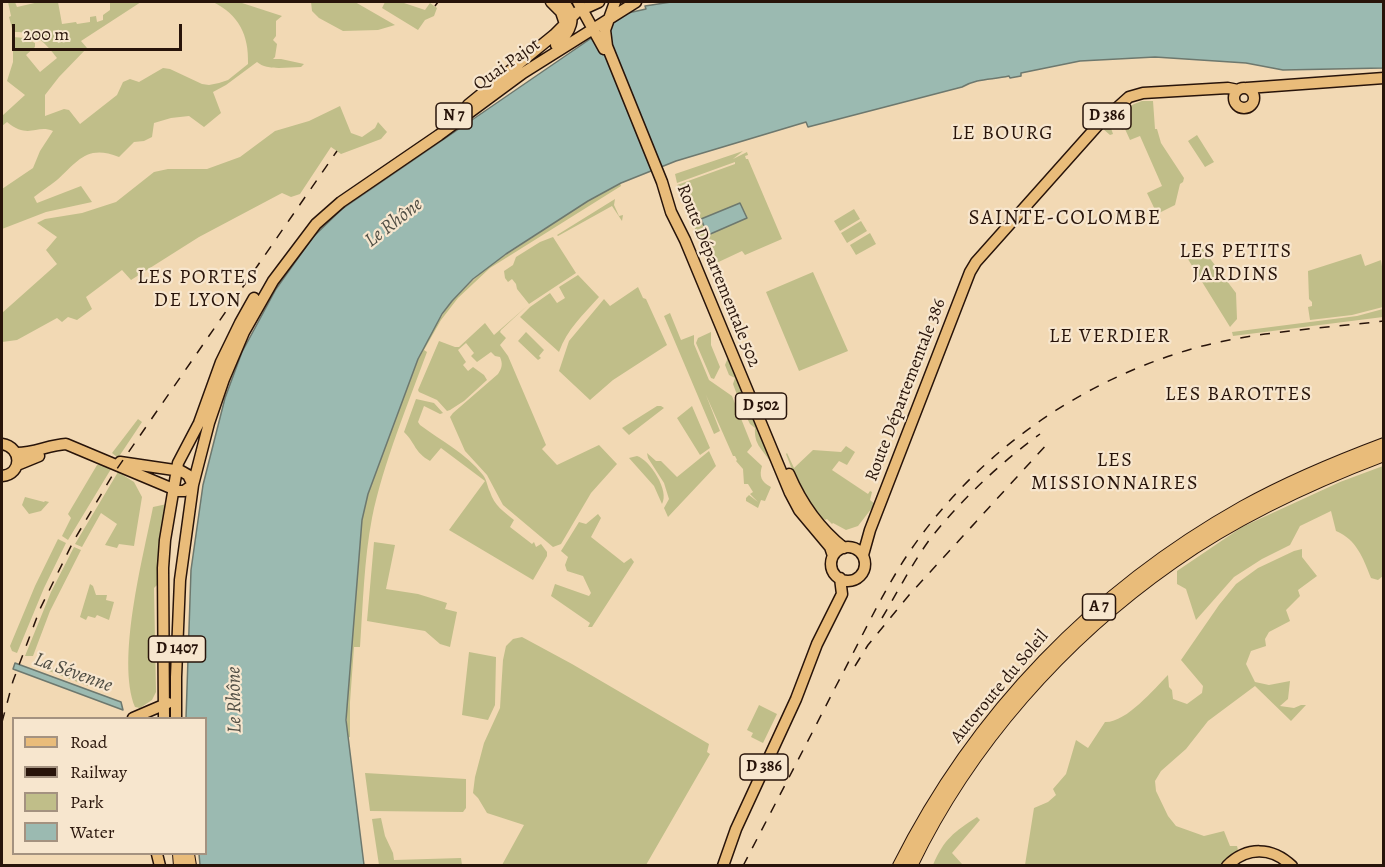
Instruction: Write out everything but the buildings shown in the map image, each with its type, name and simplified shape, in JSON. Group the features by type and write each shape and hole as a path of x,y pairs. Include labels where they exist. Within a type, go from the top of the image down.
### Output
{"highway":[{"name":"Autoroute du Soleil","path":"899,866 933,803 987,725 1031,672 1100,607 1167,554 1243,507 1311,474 1383,444"},
{"name":"Autoroute du Soleil","path":"911,866 949,799 995,731 1058,660 1107,614 1174,561 1248,516 1321,481 1383,455"}],"main road":[{"path":"551,2 569,20"},
{"path":"524,73 565,38 570,29 563,2"},
{"name":"N 7","path":"580,5 599,2"},
{"path":"605,2 610,5 608,22"},
{"path":"608,22 615,2"},
{"name":"N 7","path":"594,31 636,2"},
{"path":"580,5 594,31"},
{"name":"Quai Pajot","path":"177,470 180,458 199,423 221,362 248,309 296,239 337,198 447,121 554,35 580,5"},
{"name":"D 502","path":"608,22 607,46 613,66"},
{"name":"Quai Pajot","path":"193,485 218,397 244,332 281,269 308,233 325,215 524,73 594,31"},
{"name":"D 502","path":"594,31 613,66 662,182"},
{"name":"Route Départementale 386","path":"854,550 870,530 970,270 1099,124 1129,97 1143,93 1218,90 1243,94 1269,86 1383,78"},
{"name":"Route Départementale 502","path":"662,182 691,238 798,491 811,512 854,550"},
{"name":"Route Départementale 502","path":"662,182 671,212 685,240 790,493 799,510 830,547 833,556"},
{"path":"2,444 9,446 16,453 17,465"},
{"path":"16,453 29,453 47,446 66,444 180,492 193,485 186,473 177,470 108,460"},
{"path":"2,476 11,474 17,465 50,452 78,449"},
{"name":"N 7","path":"173,489 177,470"},
{"name":"D 1407","path":"176,717 180,580 193,485"},
{"name":"D 1407","path":"164,714 163,568 173,489"},
{"path":"854,550 865,561 863,571 850,581 840,578 832,569 833,556 854,550"},
{"name":"D 386","path":"840,578 842,594 840,612"},
{"name":"D 386","path":"723,866 736,829 808,670 840,612 855,579"},
{"name":"D 386","path":"808,670 817,644 842,594"},
{"path":"134,717 151,709 157,702 158,679 163,667"},
{"path":"151,709 164,714 175,697"},
{"path":"1227,866 1241,855 1266,851 1277,855 1292,866"}],"green space":[{"path":"8,2 15,2 17,7 39,2 58,2 62,24 76,22 77,24 90,22 90,17 96,16 97,22 103,20 103,15 110,10 110,2 141,2 81,41 87,48 45,95 45,116 64,109 69,110 80,124 117,95 123,82 130,79 139,82 163,68 209,85 228,80 248,64 247,44 241,27 230,13 213,2 239,2 282,16 276,21 276,36 273,40 277,44 273,59 304,64 301,67 277,68 266,67 257,62 213,92 221,113 204,127 189,116 171,118 154,123 152,137 134,142 119,157 99,152 84,156 34,197 37,203 81,186 92,202 46,212 2,229 2,189 33,168 40,151 53,131 47,129 21,130 7,122 2,126 2,116 25,95 7,81 13,62 13,37 25,38 35,43 35,47 26,55 40,72 57,58 48,47 33,36 13,32"},
{"path":"311,2 355,2 395,25 378,30 343,31 319,18 312,11"},
{"path":"385,2 401,2 425,10 430,3 437,8 434,16 425,20 418,30 382,8"},
{"path":"1142,101 1153,101 1155,129 1157,129 1161,143 1184,178 1180,184 1175,205 1157,214 1147,193 1162,186 1140,136 1130,140 1125,129 1122,130 1119,124 1111,128 1113,134 1110,135 1102,128 1123,120 1125,110"},
{"path":"340,106 351,133 362,137 375,128 378,122 387,132 381,139 341,154 331,147 300,194 291,197 282,193 199,237 131,280 122,270 86,297 92,309 77,320 68,317 62,322 57,318 17,340 2,342 2,313 57,264 46,250 57,237 37,223 45,219 82,213 116,202 154,172 168,169 207,169 240,157 275,131 309,121"},
{"path":"1197,135 1214,162 1205,167 1188,141"},
{"path":"743,151 733,159 747,152 746,159 748,159 782,239 745,255 742,251 710,266 677,185 735,164 735,162 677,183 675,174"},
{"path":"620,183 621,186 490,268 458,298 441,320 424,350 427,352 389,455 372,518 365,566 360,647 354,647 350,737 347,738 347,693 362,520 368,494 418,359 435,326 452,301 486,268 588,201"},
{"path":"615,199 614,205 619,216 623,215 622,221 612,206 557,235"},
{"path":"854,209 860,219 840,231 834,221"},
{"path":"861,221 867,231 847,243 841,233"},
{"path":"870,233 876,244 856,255 850,245"},
{"path":"553,237 576,273 529,304 512,279 508,282 504,271 513,265 516,257"},
{"path":"1199,244 1236,293 1237,319 1230,327 1186,256 1192,254"},
{"path":"1361,254 1365,266 1381,260 1383,307 1352,315 1310,320 1308,307 1312,306 1312,302 1309,299 1308,271"},
{"path":"813,272 848,351 799,371 766,292"},
{"path":"578,275 599,297 571,329 559,352 520,317 550,293 557,303 565,298 559,287"},
{"path":"638,287 667,345 613,380 590,400 559,371 569,341 604,299 610,306"},
{"path":"527,306 501,330 500,332 506,338 500,345 508,356 546,445 542,449 557,465 599,445 617,464 591,493 561,544 553,547 503,505 487,475 465,451 450,417 498,374 502,366 500,357 491,352 477,362 471,356 474,353 466,343 458,350 466,362 463,365 468,371 473,367 487,380 464,401 450,410 447,411 437,400 418,390 439,341 459,347 485,323 494,335"},
{"path":"1383,309 1383,317 1233,336 1232,332 1357,316"},
{"path":"670,313 681,340 694,335 694,344 709,380 732,396 752,446 747,452 762,466 762,478 771,487 765,501 761,500 758,508 746,501 749,495 758,502 750,494 753,492 748,484 744,484 743,469 733,456 706,395 720,431 714,434 664,316"},
{"path":"716,330 722,336 781,476 781,484 772,464 757,442 755,428 750,424 743,410 745,404 739,400 733,384 735,378 729,375 725,365 729,355 725,346 721,344"},
{"path":"526,332 544,350 538,360 518,341"},
{"path":"711,332 711,345 720,367 714,379 711,378 696,343 698,338"},
{"path":"416,399 434,403 443,413 440,414 424,406 418,422 420,425 476,467 484,477 494,501 514,520 510,527 532,544 534,542 536,547 541,544 547,552 533,580 449,530 485,481 441,448 430,461 418,451 404,432"},
{"path":"657,406 664,408 629,435 622,428"},
{"path":"692,406 710,448 700,455 677,418"},
{"path":"138,419 142,422 118,458 112,453"},
{"path":"846,446 855,452 847,465 839,461 832,470 868,494 872,492 870,500 875,504 858,526 846,530 816,514 796,480 786,454 794,468 813,450 841,452"},
{"path":"709,451 716,466 668,517 664,508 669,499 664,483 647,453 656,461 661,461 677,477"},
{"path":"637,456 648,463 661,484 664,498 662,504 654,486 629,458"},
{"path":"97,465 111,469 68,540 62,536 71,518 68,514"},
{"path":"1383,466 1383,576 1378,580 1371,578 1354,545 1336,531 1331,511 1300,526 1290,545 1234,577 1196,620 1186,589 1177,584 1177,571 1242,527 1340,482"},
{"path":"118,472 134,482 142,497 134,546 119,544 117,548 105,545 117,524 101,513 82,547 75,544"},
{"path":"25,497 49,502 41,511 29,514 22,505"},
{"path":"167,504 158,584 154,588 156,692 152,700 140,708 135,707 128,663 133,608 153,507"},
{"path":"598,514 601,518 591,537 624,563 631,558 634,562 592,627 588,627 590,623 551,596 555,584 589,596 591,593 583,576 567,571 565,565 568,557 561,551 579,522 586,524"},
{"path":"58,539 66,543 17,653 12,651 10,646"},
{"path":"374,542 395,545 386,589 418,594 447,603 445,609 457,612 450,647 440,644 425,631 367,621"},
{"path":"74,547 81,550 50,611 33,656 25,656 51,592"},
{"path":"1302,549 1302,557 1317,576 1298,590 1300,596 1286,610 1290,621 1269,632 1265,639 1266,646 1251,651 1246,664 1255,682 1269,685 1290,681 1288,699 1280,706 1294,708 1306,705 1291,721 1255,686 1208,721 1186,749 1161,771 1155,781 1156,791 1168,816 1176,826 1204,836 1224,831 1230,846 1237,846 1238,850 1219,865 1025,865 1034,808 1048,802 1056,795 1053,789 1066,774 1076,740 1088,748 1105,722 1122,717 1168,675 1173,699 1187,704 1202,693 1203,686 1181,660 1219,605 1236,584 1258,568"},
{"path":"90,584 96,595 107,595 106,600 114,602 109,620 97,615 95,618 88,616 86,620 80,617"},
{"path":"522,637 709,744 707,752 710,754 646,865 502,865 524,825 487,813 473,793 484,743 500,708 506,646 513,639"},
{"path":"469,652 496,657 495,705 488,720 462,715"},
{"path":"41,665 96,684 88,686 39,667"},
{"path":"759,705 777,714 763,743 751,737 753,733 747,730"},
{"path":"365,773 466,779 466,808 463,812 370,811"},
{"path":"977,817 980,820 952,853 962,864 933,865 950,837"},
{"path":"381,818 394,860 461,858 462,865 379,865 372,819"}],"water":[{"name":"Le Rhône","path":"671,2 1383,2 1383,68 1283,70 1246,63 1155,57 1080,61 1021,73 1021,76 979,81 808,127 806,122 676,161 621,183 588,201 506,254 473,279 442,314 418,359 368,494 362,520 346,720 364,865 200,865 199,855 207,855 207,717 186,717 191,570 203,485 225,398 242,352 276,289 313,237 342,209 628,13 646,9 645,6"},
{"path":"740,203 747,218 708,235 701,219"},
{"path":"15,663 121,702 123,710 13,669"}],"railway":[{"path":"435,6 438,2"},
{"path":"2,722 13,681 40,609 73,542 112,476 337,151"},
{"path":"743,866 877,607 904,560 931,522 961,488 995,456 1030,428 1069,403 1109,381 1151,363 1218,342 1289,331 1384,321"},
{"path":"882,618 917,558 942,524 1010,457 1040,434"},
{"path":"855,666 868,645 910,594 1048,443"}],"district":[{"name":"LE BOURG","path":"1003,134"},
{"name":"SAINTE-COLOMBE","path":"1065,219"},
{"name":"LES PETITS JARDINS","path":"1236,264"},
{"name":"LES PORTES DE LYON","path":"198,290"},
{"name":"LE VERDIER","path":"1110,337"},
{"name":"LES BAROTTES","path":"1239,395"},
{"name":"LES MISSIONNAIRES","path":"1115,472"}],"water label":[{"name":"La Sévenne","path":"73,673"}]}
